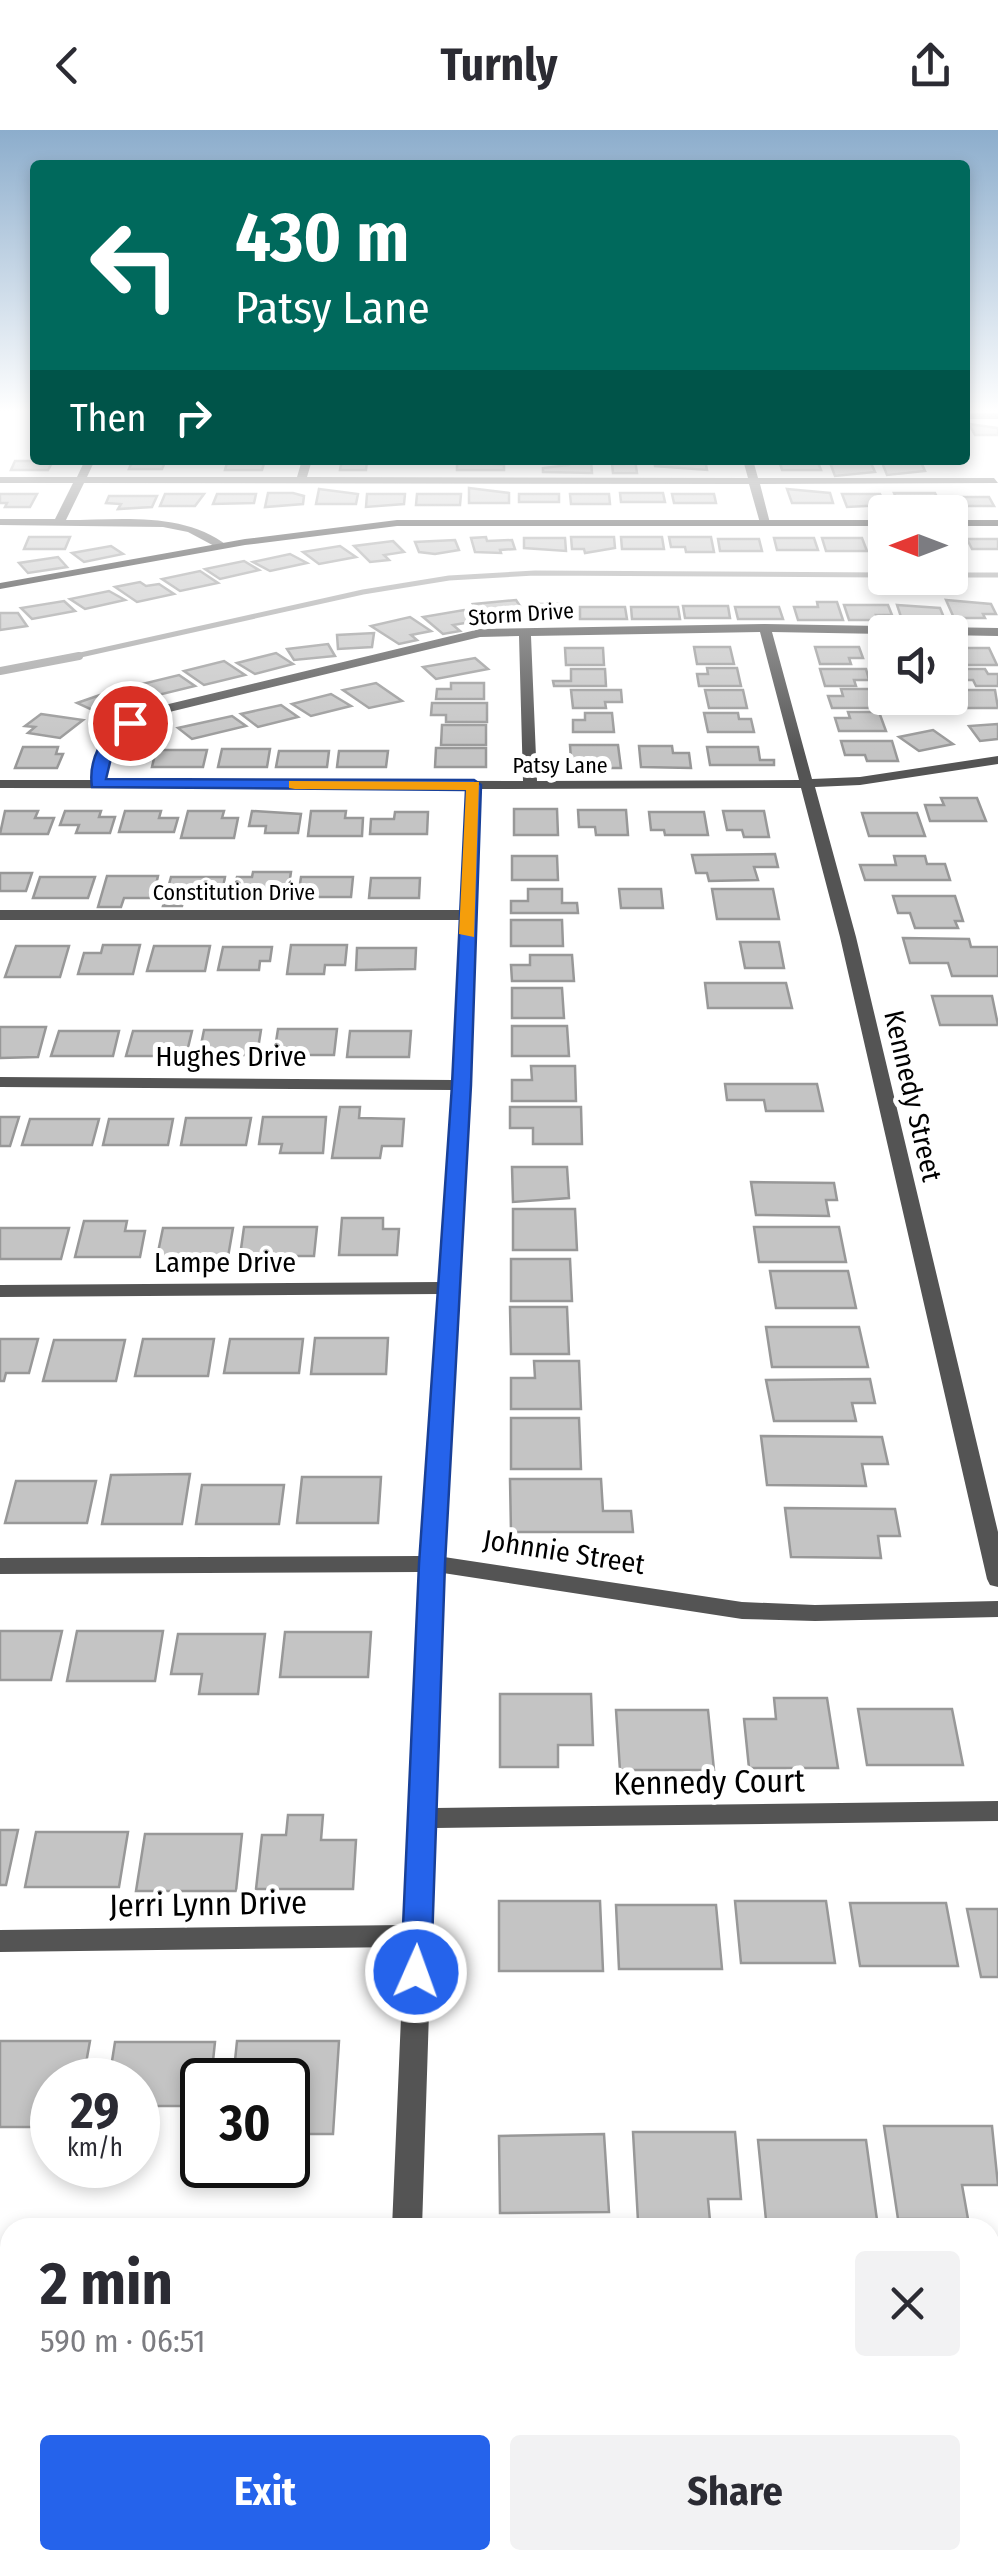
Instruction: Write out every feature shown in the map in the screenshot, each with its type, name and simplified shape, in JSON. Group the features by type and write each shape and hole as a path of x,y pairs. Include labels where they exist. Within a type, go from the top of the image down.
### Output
{"street":[{"path":"179,527 191,529 222,546"},
{"path":"0,586 222,546 368,527"},
{"name":"Storm Drive","path":"98,784 106,746 114,733 153,712 464,637 525,630 765,628 998,632"},
{"name":"Kennedy Street","path":"765,628 848,937 998,1579"},
{"path":"525,630 530,785"},
{"name":"Patsy Lane","path":"0,784 807,784 860,781 998,760"},
{"path":"407,2218 432,1564 462,1085 474,785"},
{"name":"Constitution Drive","path":"0,915 468,914"},
{"name":"Hughes Drive","path":"0,1082 462,1085"},
{"name":"Lampe Drive","path":"0,1291 450,1288"},
{"name":"Johnnie Street","path":"0,1566 432,1564 492,1569 707,1607 768,1611 998,1609"},
{"name":"Kennedy Court","path":"422,1818 998,1811"},
{"name":"Jerri Lynn Drive","path":"0,1941 418,1936"}],"building":[{"path":"29,537 70,537 65,549 24,549"},
{"path":"486,537 487,541 512,540 515,549 475,552 471,538"},
{"path":"571,537 614,537 615,548 585,553 584,549 572,549"},
{"path":"621,537 662,537 664,549 622,549"},
{"path":"669,537 711,537 714,552 686,552 685,547 671,547"},
{"path":"524,538 565,538 566,551 524,548"},
{"path":"774,538 814,538 818,550 777,550"},
{"path":"822,538 862,538 867,551 826,551"},
{"path":"718,539 759,539 762,551 720,551"},
{"path":"968,539 998,539 998,549 972,549"},
{"path":"455,540 459,550 435,554 419,552 415,542"},
{"path":"393,541 404,552 384,555 389,560 370,562 354,546"},
{"path":"111,546 123,554 84,562 72,553"},
{"path":"340,546 356,557 319,564 303,552"},
{"path":"290,554 307,563 270,571 253,562"},
{"path":"58,557 67,567 28,573 19,563"},
{"path":"244,561 259,570 220,579 205,569"},
{"path":"200,571 218,583 180,591 162,579"},
{"path":"140,582 146,586 159,584 174,594 137,602 115,587"},
{"path":"109,591 125,600 85,609 70,599"},
{"path":"516,600 524,612 509,613 513,619 484,621 473,604"},
{"path":"946,600 991,604 996,614 983,614 985,618 953,615"},
{"path":"64,601 75,611 32,619 21,608"},
{"path":"817,602 837,602 843,620 798,620 794,607 818,607"},
{"path":"571,604 572,617 529,617 529,607"},
{"path":"844,605 888,605 892,615 868,615 868,620 849,620"},
{"path":"897,605 940,608 943,615 900,615"},
{"path":"683,606 728,606 730,618 685,618"},
{"path":"580,607 625,607 627,619 580,619"},
{"path":"631,607 678,607 680,619 632,619"},
{"path":"735,607 779,607 783,619 738,619"},
{"path":"464,610 477,621 453,625 460,631 443,634 423,617"},
{"path":"0,613 18,613 27,626 0,630"},
{"path":"410,617 431,631 411,635 417,640 399,644 371,626"},
{"path":"374,633 372,647 338,649 337,635"},
{"path":"328,644 335,656 294,660 287,649"},
{"path":"694,647 730,647 734,664 697,664"},
{"path":"815,647 859,647 863,658 849,658 851,664 820,664"},
{"path":"565,648 603,648 604,665 566,665"},
{"path":"968,648 989,648 997,665 968,665"},
{"path":"276,653 293,664 255,674 237,663"},
{"path":"475,658 488,669 436,679 423,667"},
{"path":"224,661 245,675 204,685 184,671"},
{"path":"707,668 737,668 741,686 699,686 697,674 708,674"},
{"path":"571,669 605,669 606,686 554,686 553,681 571,681"},
{"path":"820,669 866,669 868,680 854,680 856,686 825,686"},
{"path":"968,669 985,669 988,674 998,674 998,686 976,686 968,680"},
{"path":"179,675 195,686 154,696 138,685"},
{"path":"376,683 402,701 369,708 343,690"},
{"path":"451,683 484,683 484,699 436,699 437,689 451,689"},
{"path":"841,689 868,689 868,708 832,708 828,696 843,696"},
{"path":"114,690 136,700 99,713 77,703"},
{"path":"571,690 621,690 622,702 605,702 606,708 573,708"},
{"path":"705,690 743,690 747,708 709,708"},
{"path":"968,690 995,690 998,708 968,708"},
{"path":"331,694 351,706 311,716 292,704"},
{"path":"432,703 487,703 487,722 446,722 446,715 431,715"},
{"path":"281,705 298,717 258,727 241,714"},
{"path":"848,712 880,715 886,731 839,731 835,718 850,718"},
{"path":"585,713 612,713 614,732 573,732 573,720 585,720"},
{"path":"704,713 738,713 739,719 751,719 754,732 708,732"},
{"path":"41,714 83,720 60,738 28,733 35,727 25,726"},
{"path":"232,716 246,726 192,739 178,728"},
{"path":"998,724 998,739 980,741 969,726"},
{"path":"442,725 486,725 486,745 441,745"},
{"path":"933,730 953,744 919,751 899,737"},
{"path":"841,741 892,741 898,761 867,761 865,755 845,755"},
{"path":"570,745 618,745 621,768 588,768 587,760 571,760"},
{"path":"639,746 672,746 673,753 689,753 691,768 641,767"},
{"path":"23,747 58,747 56,754 63,754 57,768 15,768"},
{"path":"707,747 758,747 760,760 774,760 774,765 710,765"},
{"path":"436,748 486,748 486,767 435,767"},
{"path":"222,749 270,749 267,767 218,767"},
{"path":"156,750 207,750 203,767 152,767"},
{"path":"279,751 329,751 327,767 276,767"},
{"path":"339,751 388,751 386,767 337,767"},
{"path":"941,798 977,798 986,821 930,821 925,805 944,805"},
{"path":"514,809 557,809 558,835 514,835"},
{"path":"578,810 626,810 628,835 596,835 595,827 579,827"},
{"path":"5,811 38,811 35,818 54,818 48,834 0,834"},
{"path":"65,811 101,811 99,817 115,817 110,833 76,833 79,825 60,825"},
{"path":"125,811 161,811 159,818 178,818 174,832 119,832"},
{"path":"188,811 224,811 222,818 238,818 234,838 181,838"},
{"path":"252,811 301,814 298,833 265,833 266,826 249,826"},
{"path":"311,811 346,811 345,818 363,818 362,836 308,836"},
{"path":"723,811 764,811 769,837 744,837 742,830 727,830"},
{"path":"395,812 428,812 427,834 370,834 371,819 394,819"},
{"path":"649,812 704,812 708,835 665,835 664,830 651,830"},
{"path":"862,813 917,813 925,836 869,836"},
{"path":"775,854 778,867 754,867 758,880 709,881 707,873 696,873 692,855"},
{"path":"512,856 557,856 558,880 512,880"},
{"path":"894,856 925,856 927,864 945,864 950,880 865,880 860,865 896,865"},
{"path":"253,872 291,872 287,898 232,898 237,877 252,877"},
{"path":"0,873 32,873 26,891 0,891"},
{"path":"107,876 158,876 153,898 124,898 121,907 98,907"},
{"path":"40,877 95,877 88,898 33,898"},
{"path":"171,877 225,877 221,898 184,898 182,906 163,906"},
{"path":"301,877 353,877 351,897 298,897"},
{"path":"371,878 420,878 419,898 369,898"},
{"path":"528,889 562,889 562,903 577,903 578,913 511,913 511,901 528,901"},
{"path":"619,889 661,889 663,908 621,908"},
{"path":"712,889 773,889 779,919 717,919"},
{"path":"893,896 955,896 963,921 955,921 958,928 915,928 910,913 898,913"},
{"path":"511,920 562,920 563,946 511,946"},
{"path":"903,938 969,939 971,947 998,947 998,976 952,976 948,963 910,963"},
{"path":"740,942 779,942 784,968 745,968"},
{"path":"103,945 140,945 133,974 78,974 84,953 101,953"},
{"path":"291,945 347,945 345,965 325,965 324,974 287,974"},
{"path":"16,946 69,946 60,977 5,977"},
{"path":"154,946 210,946 205,971 147,971"},
{"path":"223,947 272,947 270,961 260,961 259,970 218,970"},
{"path":"357,948 416,948 415,969 356,970"},
{"path":"530,955 572,955 574,981 512,981 511,965 530,965"},
{"path":"705,983 786,983 792,1008 708,1008"},
{"path":"512,988 562,988 564,1018 512,1018"},
{"path":"932,996 992,996 998,1025 940,1025"},
{"path":"512,1026 567,1026 569,1056 512,1056"},
{"path":"0,1027 46,1027 38,1057 0,1058"},
{"path":"278,1029 337,1029 334,1055 274,1055"},
{"path":"204,1030 261,1030 257,1055 199,1055"},
{"path":"59,1031 119,1031 113,1056 51,1056"},
{"path":"133,1031 192,1031 186,1056 126,1056"},
{"path":"350,1031 411,1031 409,1057 347,1057"},
{"path":"531,1066 575,1066 576,1101 512,1101 512,1080 532,1080"},
{"path":"725,1084 817,1084 823,1111 766,1111 764,1100 727,1100"},
{"path":"340,1107 360,1107 359,1118 404,1119 402,1146 382,1146 380,1158 332,1158"},
{"path":"510,1107 581,1107 582,1144 533,1144 533,1128 510,1128"},
{"path":"0,1117 19,1117 10,1146 0,1146"},
{"path":"263,1117 326,1117 323,1153 280,1153 282,1144 259,1144"},
{"path":"186,1118 251,1118 246,1145 181,1145"},
{"path":"30,1119 99,1119 92,1145 22,1145"},
{"path":"109,1119 173,1119 168,1145 103,1145"},
{"path":"512,1167 567,1167 569,1198 513,1202"},
{"path":"751,1182 834,1183 837,1200 826,1200 829,1216 756,1215"},
{"path":"513,1209 575,1209 577,1250 513,1250"},
{"path":"342,1218 383,1218 383,1229 399,1229 397,1255 339,1255"},
{"path":"84,1221 127,1221 125,1231 145,1231 140,1257 75,1257"},
{"path":"244,1227 317,1227 314,1256 240,1256"},
{"path":"754,1227 839,1227 846,1262 759,1262"},
{"path":"0,1228 69,1228 61,1259 0,1259"},
{"path":"163,1228 233,1228 228,1257 157,1257"},
{"path":"511,1259 570,1259 572,1301 511,1301"},
{"path":"770,1271 848,1271 856,1308 776,1308"},
{"path":"510,1307 567,1307 569,1354 511,1354"},
{"path":"766,1327 859,1327 868,1367 772,1367"},
{"path":"315,1338 388,1338 386,1374 311,1374"},
{"path":"0,1339 38,1339 29,1373 6,1373 4,1381 0,1381"},
{"path":"143,1339 214,1339 208,1376 135,1376"},
{"path":"230,1339 303,1339 299,1373 224,1373"},
{"path":"54,1340 125,1340 116,1381 43,1381"},
{"path":"534,1361 579,1361 581,1409 511,1409 511,1378 535,1378"},
{"path":"870,1379 875,1403 852,1403 856,1421 774,1421 766,1380"},
{"path":"511,1418 579,1418 581,1469 511,1469"},
{"path":"761,1436 882,1437 888,1464 862,1464 866,1486 767,1485"},
{"path":"190,1474 182,1524 102,1524 111,1475"},
{"path":"302,1477 381,1477 378,1523 297,1523"},
{"path":"510,1479 601,1479 603,1511 631,1511 633,1532 511,1532"},
{"path":"16,1481 96,1481 87,1523 5,1523"},
{"path":"202,1485 284,1485 279,1524 196,1524"},
{"path":"785,1508 895,1509 900,1536 878,1536 881,1558 791,1557"},
{"path":"0,1631 62,1631 51,1680 0,1680"},
{"path":"77,1631 163,1631 155,1681 67,1681"},
{"path":"285,1632 371,1632 368,1677 280,1677"},
{"path":"178,1634 265,1634 258,1694 199,1694 202,1674 171,1674"},
{"path":"500,1694 591,1694 593,1745 558,1745 558,1767 500,1767"},
{"path":"774,1698 827,1698 838,1768 749,1768 744,1719 776,1719"},
{"path":"858,1709 952,1709 963,1765 867,1765"},
{"path":"616,1710 708,1710 714,1770 620,1770"},
{"path":"288,1815 323,1815 321,1840 356,1840 353,1889 256,1889 262,1835 286,1835"},
{"path":"0,1830 18,1830 6,1885 0,1885"},
{"path":"36,1832 128,1832 119,1887 25,1887"},
{"path":"145,1834 242,1834 236,1891 136,1891"},
{"path":"499,1901 600,1901 603,1971 499,1971"},
{"path":"735,1901 826,1901 835,1963 741,1963"},
{"path":"850,1903 946,1903 958,1966 860,1966"},
{"path":"616,1905 716,1905 722,1969 619,1969"},
{"path":"967,1909 998,1909 998,1977 981,1977"},
{"path":"0,2041 90,2041 87,2058 30,2058 30,2127 0,2127"},
{"path":"237,2041 339,2041 333,2134 310,2134 310,2058 235,2058"},
{"path":"115,2042 215,2042 213,2058 180,2058 180,2106 160,2106 160,2058 112,2058"},
{"path":"884,2126 992,2126 998,2185 962,2185 968,2218 898,2218"},
{"path":"633,2132 735,2132 741,2199 708,2199 710,2218 638,2218"},
{"path":"604,2134 609,2212 500,2213 499,2136"},
{"path":"758,2140 866,2140 877,2218 766,2218"}],"waterway":[{"path":"67,658 363,592 449,578 535,573 868,575"},
{"path":"968,575 998,575"},
{"path":"0,671 79,656"}],"slow traffic":[{"path":"295,784 474,785 468,934"}],"route":[{"path":"130,723 114,733 106,746 98,784 474,785 462,1085 432,1564 416,1972"}]}
